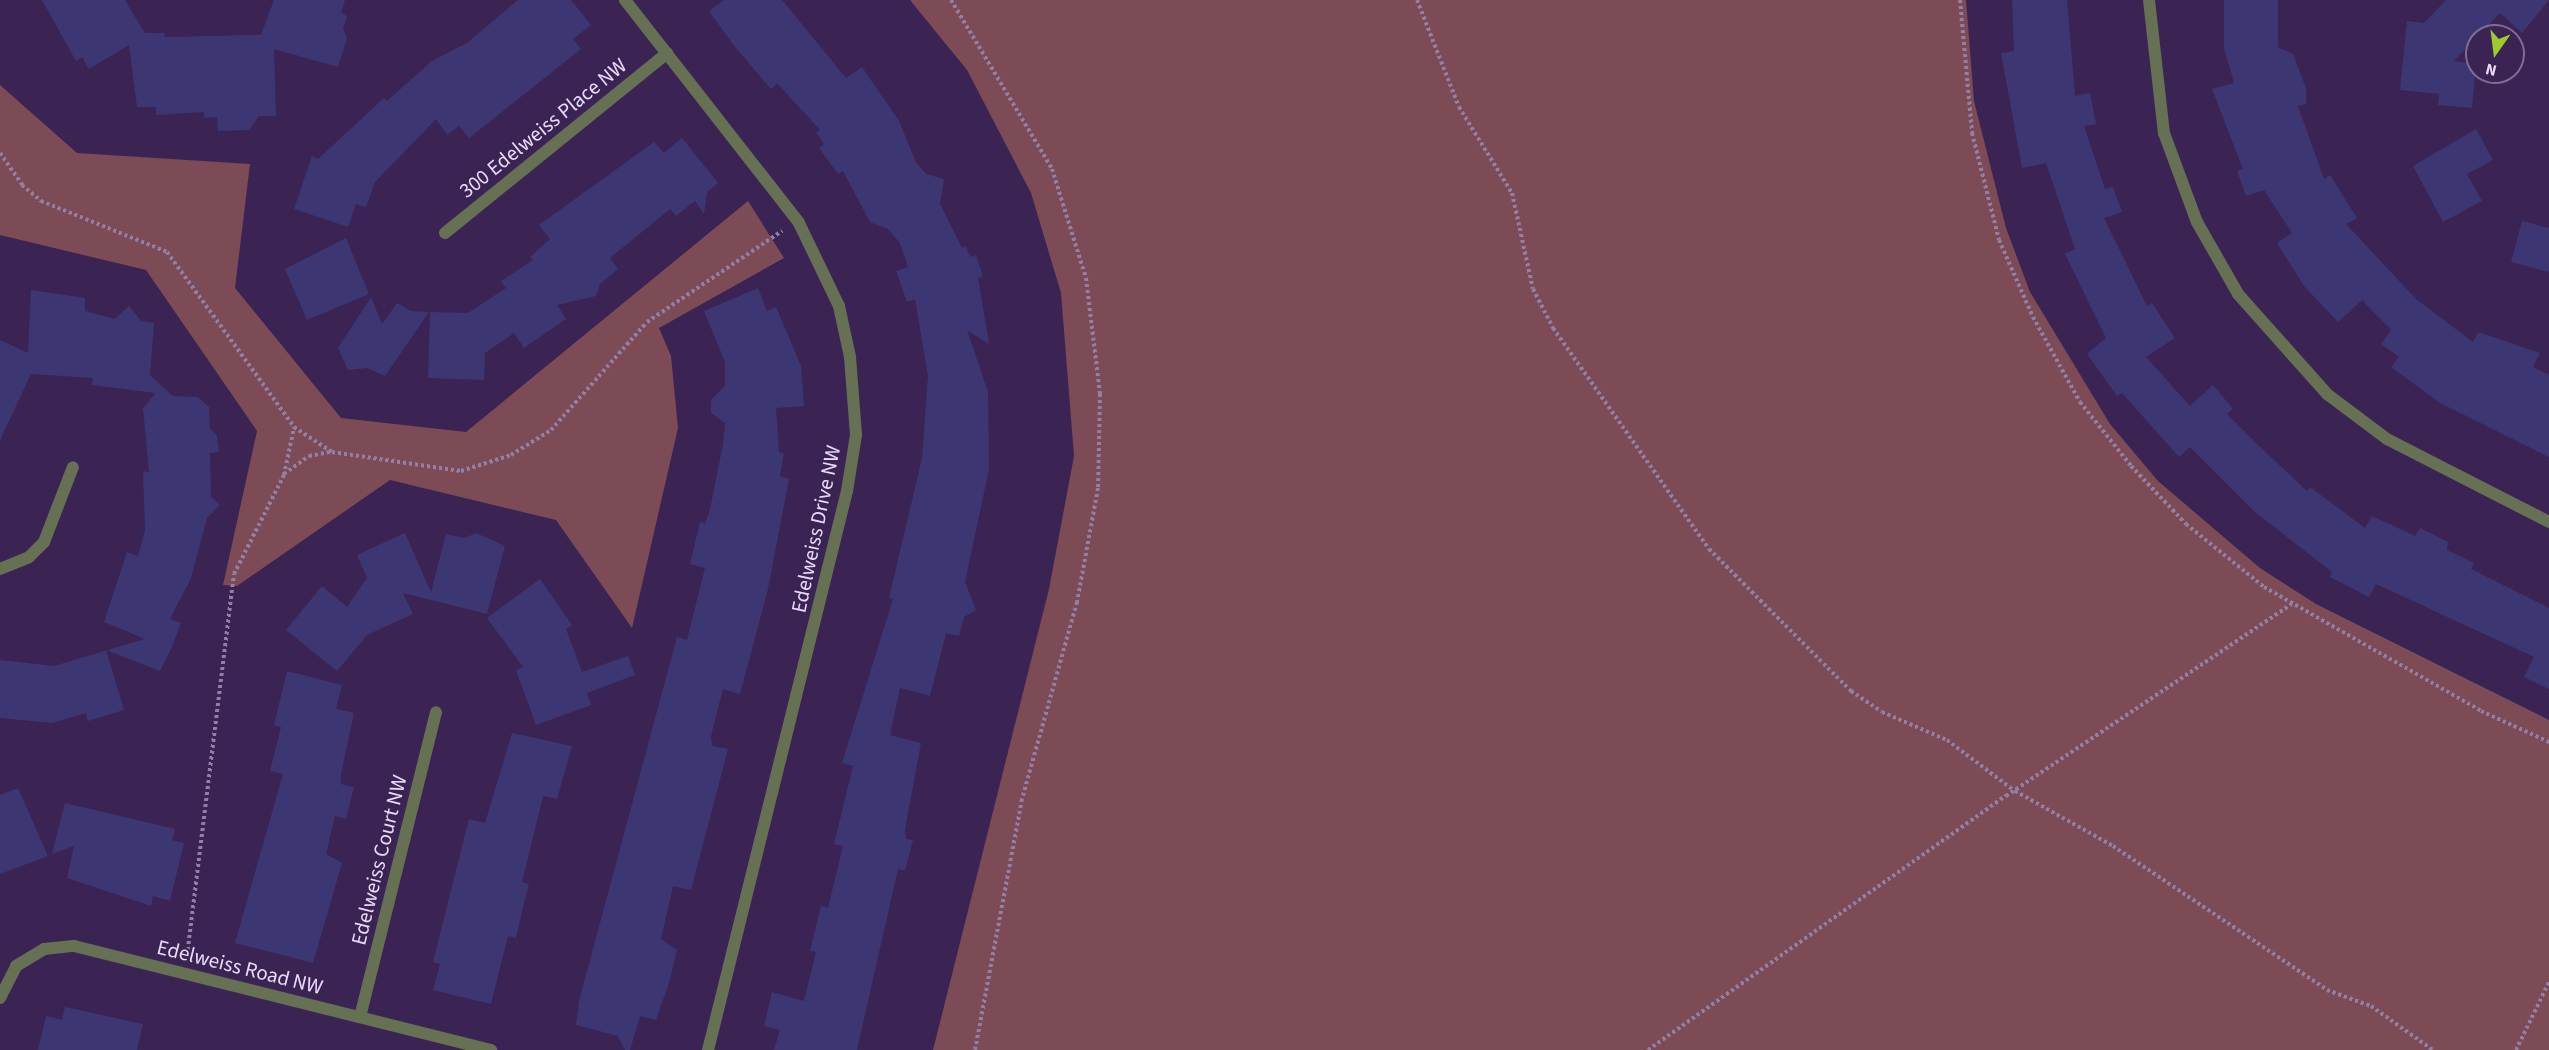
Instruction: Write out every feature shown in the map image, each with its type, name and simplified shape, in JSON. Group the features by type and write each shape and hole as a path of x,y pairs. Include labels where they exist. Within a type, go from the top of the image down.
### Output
{"street":[{"name":"Edelweiss Drive NW","path":"626,0 799,223 838,306 850,357 856,435 815,628 708,1050"},
{"path":"2149,0 2164,133 2197,222 2238,294 2327,394 2378,432 2549,522"},
{"name":"300 Edelweiss Place NW","path":"445,233 667,53"},
{"path":"0,569 29,557 44,542 73,466"},
{"name":"Edelweiss Court NW","path":"360,1017 436,712"},
{"name":"Edelweiss Road NW","path":"0,998 16,966 44,949 74,946 491,1050"}],"path":[{"path":"951,0 1052,169 1086,278 1100,394 1098,488 1077,602 1022,799 975,1050"},
{"path":"1417,0 1459,107 1512,193 1533,289 1548,318 1709,549 1851,691 1882,712 1947,740 2015,791 2113,846 2327,990 2370,1006 2433,1050"},
{"path":"1960,0 1961,60 1984,194 2033,317 2080,402 2131,466 2186,524 2292,604 2481,711 2549,742"},
{"path":"0,153 22,185 41,201 167,252 294,427 332,452"},
{"path":"284,475 309,456 332,452 461,471 511,455 551,430 647,322 770,237 799,223"},
{"path":"185,974 234,574 284,475 294,427"},
{"path":"1648,1050 2015,791 2292,604"},
{"path":"2516,1050 2549,982"}],"shaded area":[{"path":"910,0 1966,0 1974,101 2006,228 2030,292 2110,424 2158,481 2260,568 2316,604 2549,720 2549,1050 933,1050 1049,589 1074,456 1061,293 1031,193 967,70"},
{"path":"0,85 77,153 250,164 235,288 341,418 466,432 748,201 784,258 659,328 671,356 678,428 632,628 556,520 390,480 237,586 223,585 257,431 146,270 0,235"}],"building":[{"path":"42,0 125,0 145,33 165,33 164,37 261,35 274,0 345,0 341,13 347,16 343,29 347,38 338,67 274,49 276,116 259,116 249,130 218,131 217,117 204,118 204,112 156,115 156,107 137,107 129,45 89,69 82,57 76,61"},
{"path":"518,0 571,0 591,25 573,39 581,49 469,138 459,126 447,135 436,119 375,182 366,207 356,204 348,227 294,209 312,156 318,159 384,98 387,101 432,61 467,43"},
{"path":"724,0 782,0 846,78 862,67 899,121 916,162 926,174 944,179 940,204 962,248 966,246 970,257 976,255 983,276 978,278 989,344 967,330 988,392 989,469 965,582 976,610 964,617 959,636 946,633 930,696 900,688 890,735 921,743 905,829 906,839 913,840 905,871 898,869 857,1050 774,1050 780,1030 764,1026 772,992 804,1001 816,952 810,951 821,906 828,908 843,846 834,844 853,766 842,763 893,599 889,598 922,458 928,376 915,299 907,302 896,271 908,267 900,243 888,229 870,222 843,171 838,174 819,148 824,144 816,132 820,130 777,83 771,89 735,47 709,11"},
{"path":"2012,0 2067,0 2075,96 2090,93 2096,124 2084,126 2105,189 2113,187 2122,212 2104,218 2147,306 2152,303 2175,338 2146,357 2190,406 2213,385 2233,409 2227,414 2257,444 2307,491 2310,487 2365,528 2372,516 2415,536 2420,528 2448,542 2447,550 2474,563 2471,569 2549,608 2549,689 2524,677 2534,657 2376,584 2369,597 2330,577 2332,572 2255,512 2190,447 2179,457 2122,393 2117,396 2087,354 2106,338 2065,254 2075,249 2046,163 2022,168 2001,53 2014,51"},
{"path":"2224,0 2278,0 2278,47 2293,54 2306,88 2306,104 2298,106 2324,179 2330,175 2357,218 2346,224 2416,299 2473,342 2478,332 2540,353 2533,367 2549,375 2549,457 2440,403 2391,367 2399,357 2381,344 2391,330 2362,300 2338,322 2304,286 2277,243 2292,233 2264,190 2246,196 2237,171 2243,169 2212,89 2234,83 2224,48"},
{"path":"2446,0 2549,0 2525,29 2525,24 2512,24 2500,13 2489,24 2465,24 2465,50 2454,61 2465,62 2465,84 2474,84 2472,108 2438,105 2439,94 2400,90 2407,21 2424,23"},
{"path":"2476,129 2493,160 2467,174 2482,201 2443,222 2413,166"},
{"path":"682,138 718,183 707,192 704,214 695,201 676,216 670,209 610,258 618,269 600,284 596,296 557,305 566,319 524,348 514,333 485,353 484,380 428,378 430,312 468,313 506,288 501,281 533,260 530,257 550,239 539,225 654,142 664,153"},
{"path":"2522,221 2549,228 2549,272 2511,262"},
{"path":"346,238 369,294 307,320 285,269"},
{"path":"758,288 767,311 776,307 801,366 804,406 776,408 779,452 784,453 780,476 789,479 768,589 740,694 723,689 711,736 712,746 728,749 691,890 673,886 661,939 677,950 669,983 656,1020 640,1016 630,1050 625,1050 618,1036 576,1025 579,1001 677,637 687,640 705,568 690,564 700,522 705,524 710,509 723,444 725,423 711,413 711,400 725,386 725,362 704,311"},
{"path":"31,290 85,298 85,311 115,319 129,306 141,321 154,323 150,375 173,396 198,397 209,407 210,429 217,435 219,452 210,453 211,497 220,505 207,518 191,578 170,619 181,623 160,671 107,650 145,639 104,622 127,552 138,556 145,530 143,471 149,472 143,408 156,393 92,385 93,378 31,374 0,440 0,340 28,353"},
{"path":"371,297 382,324 397,303 411,311 429,312 385,376 367,368 348,370 338,348"},
{"path":"405,533 431,592 446,534 465,538 476,533 505,546 487,614 403,593 413,614 367,635 337,671 286,630 322,586 347,607 367,578 357,555"},
{"path":"540,579 572,625 566,629 582,672 628,656 635,675 587,693 591,705 536,725 516,670 523,667 487,618"},
{"path":"106,651 124,710 88,721 86,713 52,723 0,718 0,660 54,666"},
{"path":"287,671 342,685 336,709 354,713 341,774 341,784 354,787 346,819 335,816 326,854 342,863 313,963 235,943 283,774 270,771 281,727 274,725"},
{"path":"512,733 572,746 557,799 543,796 522,882 529,884 516,938 508,936 491,1004 433,990 440,964 433,962 469,819 485,823"},
{"path":"18,788 48,856 0,874 0,795"},
{"path":"65,803 175,829 172,840 184,843 170,901 153,896 151,906 67,878 74,846 52,854"},
{"path":"65,1007 143,1024 137,1050 38,1050 46,1016 62,1020"}]}
